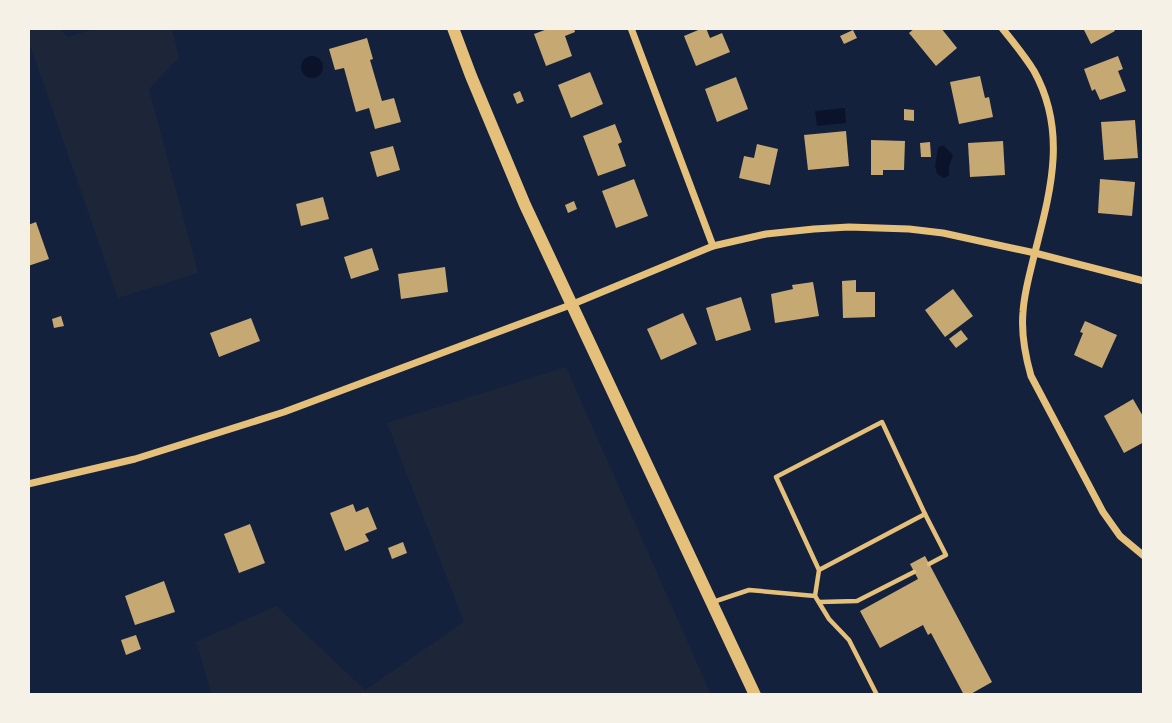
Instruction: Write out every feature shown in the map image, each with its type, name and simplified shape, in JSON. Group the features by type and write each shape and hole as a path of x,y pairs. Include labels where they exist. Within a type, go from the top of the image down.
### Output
{"street":[{"path":"453,28 525,205 755,695"},
{"path":"631,28 713,247"},
{"path":"1002,28 1035,73 1044,96 1054,142 1052,186 1023,310 1026,357 1031,376 1103,512 1120,536 1144,556"},
{"path":"28,484 135,459 284,412 573,304 713,247 739,240 792,231 849,227 943,233 1144,281"}],"lane":[{"path":"877,695 849,640 829,619 816,596 819,570 776,477 882,422 946,555 929,564"},
{"path":"819,570 925,514"},
{"path":"819,602 857,601 914,572"},
{"path":"712,602 750,590 816,596"}],"shaded area":[{"path":"28,28 58,28 68,37 98,28 172,28 179,57 149,89 198,273 118,298 28,39"},
{"path":"312,56 320,59 323,67 320,75 312,78 304,75 301,67 304,59"},
{"path":"845,108 846,123 817,126 815,111"},
{"path":"941,146 953,155 949,175 944,178 937,174 935,166 938,148"},
{"path":"566,367 711,695 212,695 196,642 276,606 365,690 464,622 387,423"}],"building":[{"path":"550,28 574,28 575,32 565,36 572,56 546,66 534,34"},
{"path":"706,28 710,38 722,33 730,52 696,66 684,36"},
{"path":"915,28 941,28 957,48 936,66 909,33"},
{"path":"1083,28 1113,28 1115,31 1091,44"},
{"path":"853,30 857,38 844,44 840,36"},
{"path":"367,38 373,59 370,60 382,101 394,98 401,122 375,129 369,108 356,112 344,68 335,70 329,49"},
{"path":"1118,56 1123,69 1118,71 1126,91 1100,100 1095,89 1092,91 1084,69"},
{"path":"590,72 603,104 571,118 558,85"},
{"path":"980,76 985,98 989,97 993,117 959,124 950,82"},
{"path":"736,77 748,109 717,122 705,89"},
{"path":"520,91 524,101 517,104 513,94"},
{"path":"904,109 914,110 914,121 904,120"},
{"path":"1135,120 1138,158 1104,160 1101,122"},
{"path":"615,124 622,142 618,144 626,166 598,176 583,136"},
{"path":"846,131 849,166 808,170 804,135"},
{"path":"871,140 905,141 904,170 883,170 883,175 871,175"},
{"path":"1003,141 1005,175 970,177 968,143"},
{"path":"930,142 931,157 921,157 920,143"},
{"path":"757,144 778,149 770,185 739,178 744,156 754,158"},
{"path":"393,146 400,170 377,177 370,152"},
{"path":"634,179 648,216 616,228 602,191"},
{"path":"1100,179 1135,182 1132,216 1098,213"},
{"path":"323,197 329,219 301,226 296,204"},
{"path":"574,201 577,209 568,213 565,205"},
{"path":"36,222 49,259 28,266 28,225"},
{"path":"372,248 379,270 351,279 344,257"},
{"path":"445,267 448,292 401,299 398,274"},
{"path":"856,280 856,292 875,292 875,317 843,318 842,281"},
{"path":"813,282 819,316 775,323 771,294 793,289 792,285"},
{"path":"953,289 973,316 945,337 925,310"},
{"path":"741,297 751,330 716,341 706,308"},
{"path":"683,313 697,344 661,360 647,329"},
{"path":"61,316 64,326 54,328 52,319"},
{"path":"251,318 260,341 219,357 210,333"},
{"path":"1085,321 1117,335 1102,368 1074,355"},
{"path":"961,330 968,339 956,348 949,339"},
{"path":"1133,399 1144,418 1144,442 1124,453 1104,416"},
{"path":"353,504 356,512 368,507 377,529 365,534 369,541 345,551 330,513"},
{"path":"250,524 265,563 239,573 224,534"},
{"path":"403,542 407,553 392,559 388,548"},
{"path":"925,556 992,682 969,695 964,695 931,633 928,635 923,625 880,648 860,611 918,579 910,564"},
{"path":"164,581 175,612 135,625 125,596"},
{"path":"136,635 141,649 126,655 121,640"}]}
